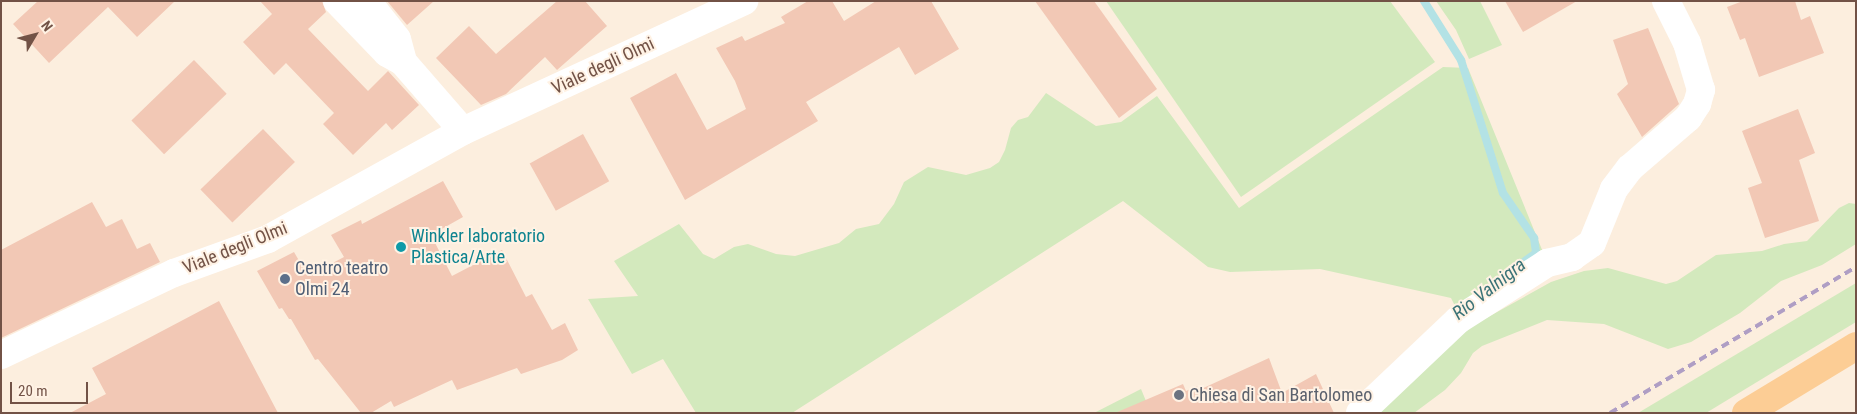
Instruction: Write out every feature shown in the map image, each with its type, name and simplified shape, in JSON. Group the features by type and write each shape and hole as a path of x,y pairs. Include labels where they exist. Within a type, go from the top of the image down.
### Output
{"main road":[{"path":"1746,413 1856,346"}],"street":[{"path":"337,1 387,54 403,62 464,131"},
{"path":"367,1 397,39 403,62"},
{"name":"Viale degli Olmi","path":"1,355 174,272 268,239 464,131 744,1"},
{"path":"1360,413 1458,320 1540,267 1572,257 1592,243 1614,190 1630,168 1676,128 1697,104 1700,90 1677,12"}],"green space":[{"path":"1106,1 1390,1 1435,62 1241,197"},
{"path":"1436,1 1480,1 1502,45 1469,59 1456,30"},
{"path":"1443,67 1468,68 1545,257 1459,314 1451,298 1320,269 1230,272 1208,267 1123,201 792,413 696,413 663,359 632,374 588,299 638,296 614,261 679,224 703,254 714,259 734,247 748,244 776,254 795,256 839,243 856,229 879,224 894,204 904,182 928,167 966,175 990,168 999,162 1005,150 1011,128 1018,120 1028,117 1046,93 1096,126 1121,122 1157,96 1239,208"},
{"path":"1849,203 1856,204 1856,244 1822,265 1781,281 1740,313 1691,342 1668,349 1604,324 1547,320 1482,346 1473,353 1461,373 1445,390 1414,413 1376,413 1452,337 1551,282 1584,271 1608,268 1666,284 1677,281 1716,255 1762,251 1784,244 1807,241 1839,208"},
{"path":"1856,283 1856,322 1706,413 1638,413"},
{"path":"1141,389 1151,413 1094,413"}],"building":[{"path":"38,1 175,1 137,37 108,7 49,63 13,24"},
{"path":"260,1 322,1 326,12 308,29 368,91 388,71 419,105 392,130 386,123 353,155 323,124 334,113 286,63 274,75 243,42 272,14"},
{"path":"387,1 434,1 407,25"},
{"path":"557,1 585,1 607,26 557,70 545,57 506,94 481,105 436,58 469,26 496,54"},
{"path":"808,1 832,1 844,21 876,1 931,1 959,49 915,75 899,47 806,102 818,121 685,200 630,98 676,73 707,130 746,109 735,81 716,48 742,36 745,41 785,23 781,17"},
{"path":"1035,1 1094,1 1157,89 1119,118"},
{"path":"1505,1 1577,1 1523,32"},
{"path":"1743,1 1795,1 1801,20 1810,16 1824,53 1759,77 1745,38 1740,40 1727,7"},
{"path":"1648,28 1679,104 1642,137 1617,94 1628,84 1613,40"},
{"path":"194,60 227,94 164,154 131,120"},
{"path":"1798,109 1815,153 1799,160 1819,221 1765,238 1748,188 1762,183 1742,131"},
{"path":"263,129 295,162 232,223 200,189"},
{"path":"583,134 609,181 556,211 530,164"},
{"path":"443,181 463,217 431,235 452,276 502,250 526,297 532,294 552,330 565,323 578,350 562,360 521,374 517,368 457,390 452,380 394,407 391,401 371,413 361,413 318,359 315,360 291,319 289,319 282,308 279,309 257,271 294,252 308,276 344,257 331,235 361,220 362,224"},
{"path":"92,202 106,227 122,219 137,249 150,243 160,262 1,338 1,250"},
{"path":"219,301 278,413 70,413 106,394 92,368"},
{"path":"1269,358 1282,393 1316,374 1334,413 1115,413 1183,384 1186,391 1197,386 1199,390"}],"waterway":[{"name":"Rio Valnigra","path":"1424,1 1461,60 1503,193 1534,238 1536,253 1521,264"}],"railway":[{"path":"1610,413 1856,267"}],"place":[{"name":"Winkler laboratorio Plastica/Arte","path":"401,247"},
{"name":"Centro teatro Olmi 24","path":"285,279"},
{"name":"Chiesa di San Bartolomeo","path":"1179,395"}]}
